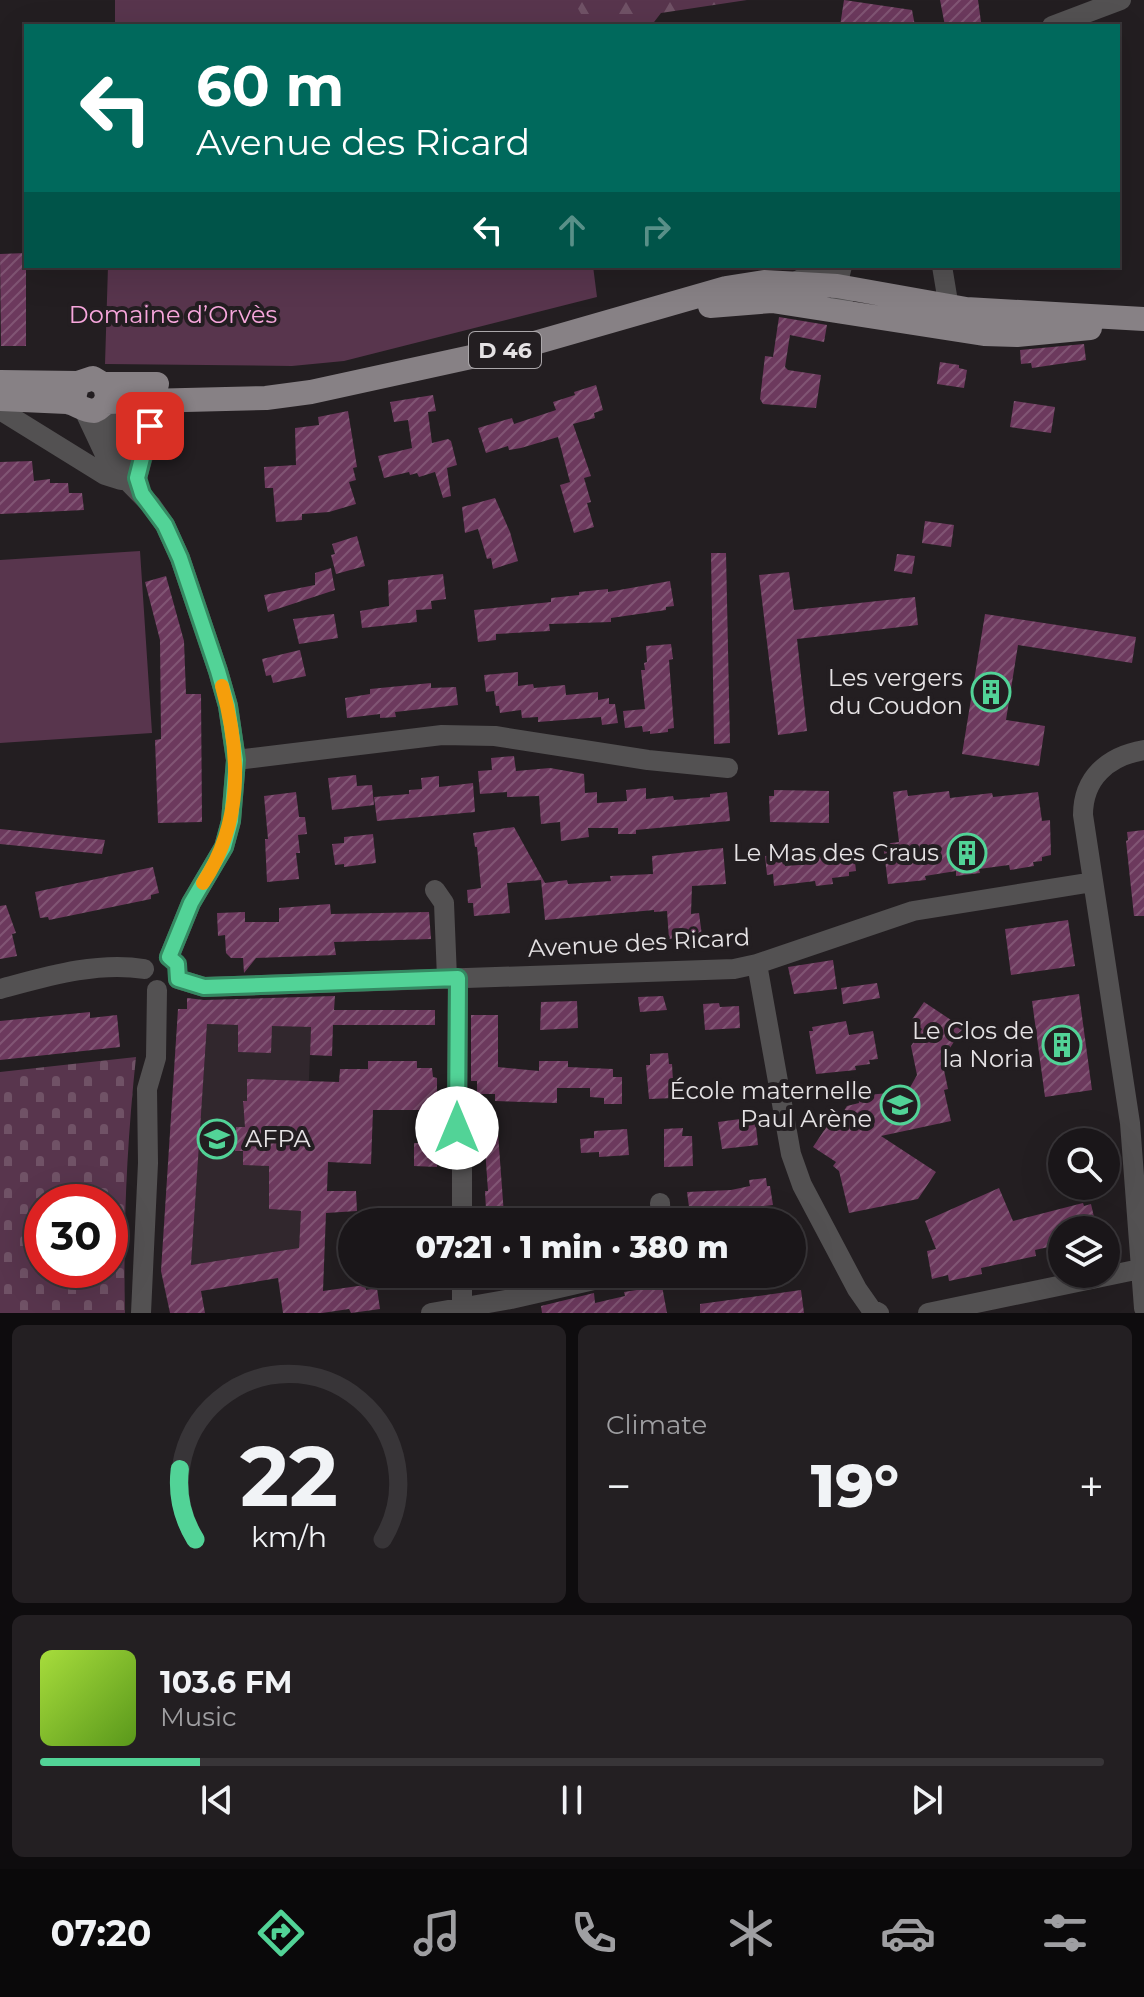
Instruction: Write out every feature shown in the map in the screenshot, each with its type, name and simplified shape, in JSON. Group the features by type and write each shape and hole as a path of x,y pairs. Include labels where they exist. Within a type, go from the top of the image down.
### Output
{"main road":[{"name":"D 46","path":"0,399 174,401 298,394 451,363 637,315 726,288 764,282 793,283 835,273 1144,321"},
{"name":"D 46","path":"637,315 772,301 1006,335 1144,321"},
{"name":"D 46","path":"0,382 92,398 371,378"}],"street":[{"path":"1057,24 1121,0"},
{"path":"835,273 846,307 865,316 929,314 949,291"},
{"path":"92,398 102,450 135,485 165,525 180,558 228,706 236,760 231,821 224,847 191,903 169,957"},
{"path":"135,485 155,413 161,406 174,401"},
{"path":"0,410 105,475 135,485"},
{"path":"236,760 442,735 495,736 648,760 728,768"},
{"path":"1144,750 1117,757 1100,769 1089,784 1083,800 1130,1123 1144,1308"},
{"name":"Avenue des Ricard","path":"178,979 204,987 709,970 757,964 913,911 1093,882"},
{"path":"435,890 444,903 452,978 457,1128 462,1148 462,1208"},
{"path":"154,957 169,957 177,964 178,979 170,989 157,990 145,980 144,969 154,957"},
{"path":"757,964 791,1154 798,1175 857,1289 871,1309 879,1313"},
{"path":"0,989 42,978 114,966 144,969"},
{"path":"141,1313 148,1163 147,1089 156,1058 157,990"},
{"path":"928,1313 1140,1269"},
{"path":"462,1288 462,1307"},
{"path":"431,1313 553,1288"}],"shaded area":[{"name":"AFPA","path":"207,1024 311,1027 308,1103 248,1079 243,1112 251,1112 264,1128 236,1127 235,1151 302,1153 269,1186 269,1209 301,1211 299,1248 191,1265"}],"green space":[{"path":"115,0 625,0 618,24 115,24"},
{"path":"573,0 747,0 661,13 653,24 587,24"},
{"name":"Domaine d’Orvès","path":"108,268 593,268 597,297 344,361 292,366 105,364"},
{"path":"140,551 152,733 0,743 0,560"},
{"path":"136,1057 126,1184 24,1184 24,1288 125,1288 125,1313 0,1313 0,1072"}],"building":[{"path":"844,0 912,10 915,24 840,24"},
{"path":"940,0 978,0 981,22 945,24"},
{"path":"24,253 26,346 1,346 0,254"},
{"path":"779,317 827,325 824,342 790,335 785,367 821,375 816,408 763,404 760,399 765,356 773,357"},
{"path":"1084,344 1086,360 1032,368 1031,363 1021,364 1020,350"},
{"path":"940,362 959,365 959,368 967,370 964,388 937,384"},
{"path":"596,385 603,410 594,413 595,418 573,424 591,476 584,478 594,527 574,533 560,485 570,482 558,437 521,448 509,450 508,446 486,453 478,428 512,418 514,424 556,410 553,402"},
{"path":"433,395 436,411 428,412 432,443 451,441 457,465 447,468 451,496 443,498 435,472 419,477 417,473 410,475 409,472 384,478 378,456 412,448 408,420 394,422 390,402"},
{"path":"1014,401 1055,407 1051,433 1010,427"},
{"path":"348,411 357,467 353,468 356,480 349,482 356,504 329,512 302,514 302,520 276,522 273,488 265,488 264,467 296,465 295,428 319,425 318,417"},
{"path":"32,461 34,481 50,479 50,483 68,483 69,493 82,493 84,510 0,514 0,462"},
{"path":"495,498 510,532 518,561 493,569 478,529 465,533 462,507"},
{"path":"925,521 954,525 951,547 922,543"},
{"path":"357,536 365,566 336,574 331,555 335,554 332,544"},
{"path":"711,553 726,553 730,743 714,744"},
{"path":"897,554 915,556 912,574 894,571"},
{"path":"331,568 335,590 268,612 264,595 315,585 315,573"},
{"path":"789,572 794,610 915,597 918,625 797,639 807,731 778,735 759,575"},
{"path":"443,574 446,599 431,601 432,609 416,610 417,622 362,628 360,611 389,606 388,580"},
{"path":"166,576 184,641 186,694 201,694 202,822 158,823 155,740 161,739 160,640 145,582"},
{"path":"670,581 674,606 666,607 666,610 611,618 611,622 549,624 550,631 496,634 496,640 478,642 474,610 551,602 551,598 579,595 579,592 608,589 608,592"},
{"path":"334,614 338,638 299,644 293,619"},
{"name":"Les vergers du Coudon","path":"985,614 1136,637 1132,663 1018,645 1006,720 1045,726 1039,766 962,754"},
{"path":"671,644 673,659 669,660 674,728 668,729 668,732 650,734 650,731 643,732 642,726 625,728 623,711 645,709 641,670 645,670 644,663 647,662 646,646"},
{"path":"300,650 306,676 273,683 271,675 266,676 262,659"},
{"path":"518,672 518,686 565,685 566,695 598,692 598,700 609,698 609,704 615,704 618,723 602,725 601,717 538,722 538,717 522,718 521,710 500,713 494,691 486,692 484,675"},
{"path":"431,683 431,688 456,687 458,705 395,712 396,717 380,718 380,714 347,718 345,698 370,694 370,689"},
{"path":"514,756 516,771 550,768 584,774 585,793 597,792 597,803 627,801 626,790 646,788 646,799 710,797 710,794 727,792 730,821 636,830 636,834 618,834 618,828 588,828 589,837 561,841 560,822 541,824 539,796 507,797 507,792 480,794 478,771 492,770 491,758"},
{"path":"356,775 357,786 372,785 374,805 332,810 328,778"},
{"path":"439,776 439,787 473,783 475,812 377,821 374,797 409,794 409,790 422,789 421,778"},
{"path":"774,790 829,791 829,823 770,822 769,796 774,796"},
{"path":"907,790 908,796 949,791 950,798 1038,792 1042,821 1050,820 1051,855 1033,862 1034,866 1010,870 1009,865 956,876 956,871 925,876 926,880 888,884 883,844 899,842 893,792"},
{"path":"296,792 299,817 305,817 307,834 298,835 300,853 296,853 299,879 267,882 265,839 268,839 264,796"},
{"path":"514,827 545,883 611,881 610,876 653,874 652,856 723,848 726,884 692,886 691,914 699,913 702,936 669,939 667,911 545,920 541,880 507,883 510,913 474,916 473,903 468,903 467,890 481,888 473,833"},
{"path":"0,829 105,840 102,854 0,844"},
{"path":"1144,830 1144,916 1134,916 1127,832"},
{"path":"373,834 376,863 344,867 344,864 335,865 332,844 344,843 344,837"},
{"path":"854,852 856,871 849,872 849,876 832,878 833,884 816,886 815,881 774,886 773,874 767,875 765,856 783,854 785,866 813,864 812,858"},
{"path":"153,867 159,893 151,895 151,899 49,920 48,917 40,918 35,892"},
{"path":"330,904 331,914 429,912 431,939 334,942 336,955 256,958 244,973 243,958 231,958 226,953 225,935 218,936 217,913 245,912 245,922 279,922 279,908"},
{"path":"6,905 16,933 12,934 17,956 0,959 0,906"},
{"path":"1068,920 1075,966 1011,975 1005,929"},
{"path":"833,960 837,989 794,994 788,967"},
{"path":"877,983 880,998 843,1004 841,988"},
{"name":"Le Clos de la Noria","path":"1079,994 1092,1090 1045,1097 1032,1001"},
{"path":"335,996 334,1010 435,1010 435,1025 333,1025 332,1056 310,1055 311,1027 272,1026 271,1053 238,1052 238,1025 207,1024 191,1265 299,1248 301,1211 269,1209 269,1166 243,1165 243,1151 235,1151 236,1127 245,1127 243,1101 247,1101 247,1079 339,1082 340,1069 368,1069 368,1061 417,1061 417,1068 432,1068 433,1077 437,1078 433,1110 373,1110 371,1164 328,1162 327,1191 356,1191 357,1208 338,1208 338,1212 326,1213 323,1291 377,1288 380,1309 351,1313 349,1309 283,1313 278,1278 201,1291 205,1313 170,1313 161,1271 178,1009 187,1009 187,998"},
{"path":"663,996 667,1010 640,1012 638,997"},
{"path":"577,1001 578,1028 540,1030 541,1002"},
{"name":"École maternelle Paul Arène","path":"924,1002 963,1028 946,1054 950,1069 944,1070 948,1089 944,1090 951,1121 881,1136 936,1172 918,1199 849,1213 839,1171 833,1166 836,1162 813,1147 831,1120 836,1123 847,1106 859,1103 858,1096 908,1091 917,1075 911,1046 922,1029 911,1021"},
{"path":"719,1003 720,1007 739,1006 740,1028 705,1030 703,1004"},
{"path":"90,1012 90,1018 117,1015 120,1047 0,1060 0,1021"},
{"path":"471,1015 498,1015 498,1067 539,1071 539,1061 568,1061 568,1067 613,1069 613,1077 622,1077 622,1104 604,1104 604,1098 590,1097 590,1088 557,1088 557,1103 495,1101 495,1094 477,1094 477,1081 471,1081"},
{"path":"846,1021 849,1035 873,1031 878,1059 869,1060 870,1064 855,1066 856,1070 816,1074 809,1031 813,1031 812,1027"},
{"path":"668,1053 669,1064 672,1064 674,1098 649,1099 646,1065 650,1065 650,1054"},
{"path":"755,1117 758,1145 722,1149 718,1122"},
{"path":"683,1128 682,1136 692,1136 693,1166 664,1167 664,1129"},
{"path":"627,1129 629,1155 599,1157 599,1152 581,1153 580,1139 594,1138 594,1131"},
{"path":"498,1133 503,1208 486,1208 485,1191 488,1191 484,1134"},
{"path":"414,1143 438,1143 437,1167 414,1166"},
{"path":"766,1178 773,1205 689,1208 687,1192 731,1190 750,1186 749,1180"},
{"path":"999,1188 1013,1221 1083,1203 1084,1206 1091,1204 1094,1216 1048,1216 1048,1247 1035,1250 1036,1256 981,1268 982,1274 949,1281 948,1275 932,1279 927,1251 936,1249 925,1221"},
{"path":"662,1288 667,1313 542,1313 541,1306 594,1293 595,1303 625,1296 624,1292"},
{"path":"801,1290 804,1313 700,1313 700,1304"}],"slow traffic":[{"path":"203,883 224,847 234,795 236,760 222,686"}],"place":[{"name":"Les vergers du Coudon","path":"991,692"},
{"name":"Le Mas des Craus","path":"967,853"},
{"name":"Le Clos de la Noria","path":"1062,1045"},
{"name":"École maternelle Paul Arène","path":"900,1105"},
{"name":"AFPA","path":"217,1139"}],"route":[{"path":"150,426 137,478 142,494 165,525 180,558 228,706 236,760 231,821 224,847 191,903 169,957 177,964 178,979 204,987 458,978 457,1128"}]}
